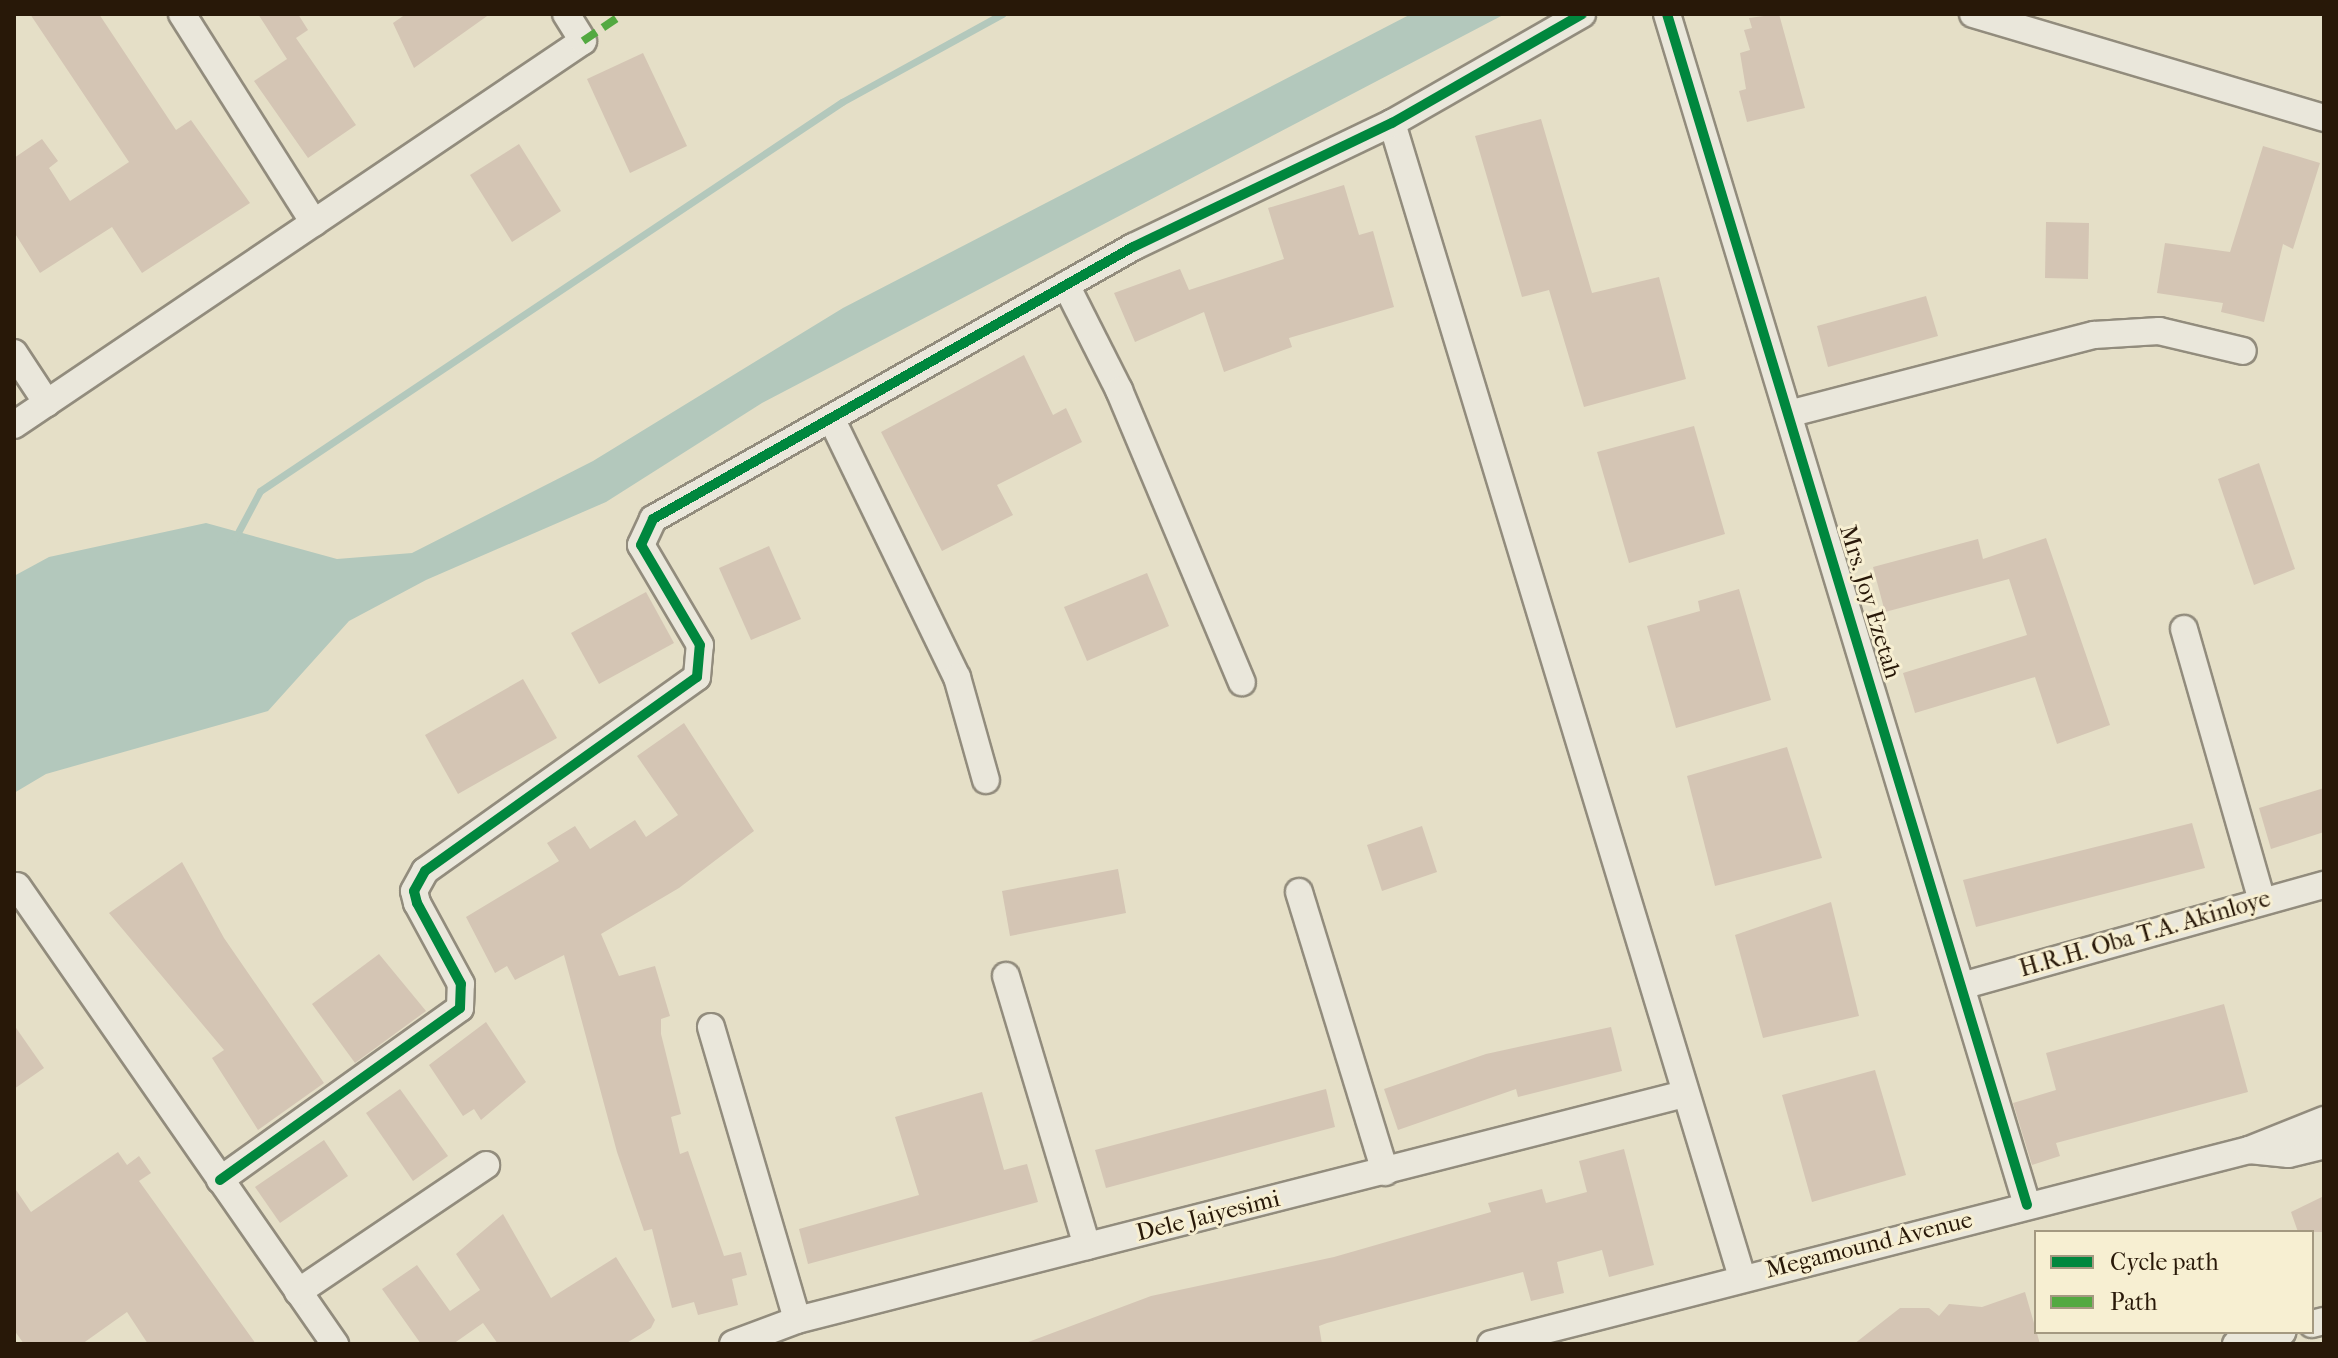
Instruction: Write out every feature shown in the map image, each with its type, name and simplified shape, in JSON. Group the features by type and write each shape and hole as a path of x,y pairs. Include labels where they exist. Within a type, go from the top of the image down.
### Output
{"street":[{"path":"182,14 314,223"},
{"path":"14,425 583,41 566,14"},
{"path":"220,1180 460,1008 461,984 417,903 414,891 425,871 697,677 700,645 641,545 644,527 1066,285 1265,178 1392,123 1582,14"},
{"name":"Mrs. Joy Ezetah","path":"1667,14 1792,413 1965,985 2027,1205"},
{"path":"1973,14 2324,118"},
{"path":"1392,123 1742,1277"},
{"path":"1066,285 1119,390 1242,682"},
{"path":"1792,413 2094,335 2159,331 2243,351"},
{"path":"14,353 47,403"},
{"path":"832,420 957,677 986,780"},
{"path":"2184,629 2262,901"},
{"name":"H.R.H. Oba T.A. Akinloye","path":"1965,985 2324,885"},
{"path":"17,886 335,1344"},
{"path":"1299,892 1385,1172"},
{"path":"1006,976 1087,1246"},
{"path":"711,1027 797,1320"},
{"name":"Dele Jaiyesimi","path":"733,1344 797,1320 1684,1094"},
{"name":"Megamound Avenue","path":"1491,1344 1742,1277 2249,1150 2324,1120"},
{"name":"Megamound Avenue","path":"2249,1150 2289,1154 2324,1145"},
{"path":"298,1292 486,1165"},
{"path":"2236,1344 2274,1334"}],"shaded area":[{"path":"1411,14 1505,14 762,403 606,502 426,580 349,621 268,711 46,774 14,793 14,576 49,557 206,523 337,559 412,553 593,461 843,308"}],"building":[{"path":"30,14 99,14 176,130 191,120 250,203 142,273 112,227 40,273 14,232 14,158 42,139 58,161 49,168 70,201 129,162"},
{"path":"258,14 298,14 308,30 296,38 356,125 308,158 254,81 287,59"},
{"path":"406,14 490,14 414,68 393,23"},
{"path":"1779,14 1805,108 1747,122 1739,91 1746,89 1740,53 1750,50 1744,30 1752,28 1749,18"},
{"path":"643,53 687,146 630,173 587,79"},
{"path":"1541,119 1592,293 1659,277 1686,379 1584,407 1549,290 1522,297 1475,136"},
{"path":"519,144 561,211 512,242 470,175"},
{"path":"2263,146 2320,163 2293,249 2283,244 2264,322 2221,312 2223,303 2157,293 2165,243 2230,252"},
{"path":"1344,185 1359,235 1373,231 1394,307 1289,338 1292,347 1224,372 1204,312 1135,342 1114,293 1180,269 1189,290 1284,259 1268,208"},
{"path":"2046,222 2089,223 2088,279 2045,278"},
{"path":"1926,296 1938,336 1828,367 1817,326"},
{"path":"1024,355 1053,415 1066,408 1082,442 997,485 1013,515 942,551 881,432"},
{"path":"1694,426 1725,534 1629,563 1597,452"},
{"path":"2259,463 2295,569 2254,585 2218,479"},
{"path":"2046,538 2110,725 2057,744 2035,677 1915,713 1903,673 2027,635 2009,579 1885,612 1873,567 1978,539 1983,559"},
{"path":"769,546 801,619 751,640 719,568"},
{"path":"1147,573 1169,626 1087,661 1064,607"},
{"path":"1739,589 1771,700 1676,728 1647,626 1700,611 1698,601"},
{"path":"646,592 674,643 599,684 571,633"},
{"path":"523,679 557,738 458,794 425,735"},
{"path":"684,723 754,831 679,888 601,934 619,976 655,966 670,1016 661,1019 661,1034 681,1114 671,1117 680,1154 688,1151 724,1256 741,1252 747,1275 732,1279 738,1305 698,1315 694,1302 672,1308 652,1229 644,1231 617,1152 564,955 515,980 507,966 495,973 466,917 559,861 547,843 575,826 590,849 635,820 646,837 678,815 637,756"},
{"path":"1787,747 1822,858 1715,886 1687,776"},
{"path":"2324,788 2324,832 2271,849 2259,808"},
{"path":"2192,823 2205,868 1976,927 1963,880"},
{"path":"1422,826 1437,872 1382,891 1367,845"},
{"path":"182,862 224,938 324,1083 258,1130 212,1058 224,1050 109,913"},
{"path":"1118,869 1126,913 1010,936 1002,891"},
{"path":"1831,902 1859,1016 1763,1038 1735,935"},
{"path":"379,954 426,1011 355,1063 312,1004"},
{"path":"2224,1004 2248,1092 2056,1143 2060,1156 2032,1165 2013,1103 2056,1090 2046,1053"},
{"path":"486,1022 526,1082 481,1120 474,1109 463,1116 429,1065"},
{"path":"14,1025 44,1068 14,1089"},
{"path":"1611,1027 1622,1071 1518,1097 1516,1089 1398,1130 1384,1089 1486,1054"},
{"path":"1875,1070 1906,1175 1812,1202 1782,1095"},
{"path":"400,1089 448,1156 413,1181 366,1113"},
{"path":"1326,1089 1335,1127 1106,1188 1095,1150"},
{"path":"982,1092 1004,1170 1027,1164 1038,1202 808,1264 799,1229 919,1195 895,1117"},
{"path":"324,1140 348,1176 280,1223 255,1187"},
{"path":"1624,1149 1654,1265 1609,1277 1602,1250 1557,1262 1564,1293 1531,1301 1523,1272 1327,1323 1319,1326 1322,1344 1023,1344 1151,1296 1334,1257 1491,1212 1488,1203 1542,1189 1546,1203 1587,1192 1579,1161"},
{"path":"118,1152 127,1165 139,1156 151,1173 139,1181 256,1344 148,1344 127,1312 82,1344 24,1344 14,1330 14,1187 31,1212"},
{"path":"2324,1196 2324,1232 2297,1230 2291,1212"},
{"path":"503,1214 551,1298 616,1257 655,1320 651,1328 625,1344 498,1344 483,1323 453,1344 421,1344 382,1289 417,1265 450,1311 480,1290 456,1254"},
{"path":"2025,1292 2034,1334 2037,1334 2040,1344 1854,1344 1900,1308 1929,1308 1939,1316 1949,1304 1982,1307"}],"waterway":[{"path":"234,540 260,491 842,102 1002,14"}],"marked path":[{"path":"583,41 623,14"}],"cycle path":[{"path":"220,1180 460,1008 461,984 417,903 414,891 425,871 697,677 700,645 641,545 653,519 1133,247 1392,123 1582,14"},
{"path":"1667,14 2027,1205"}]}
